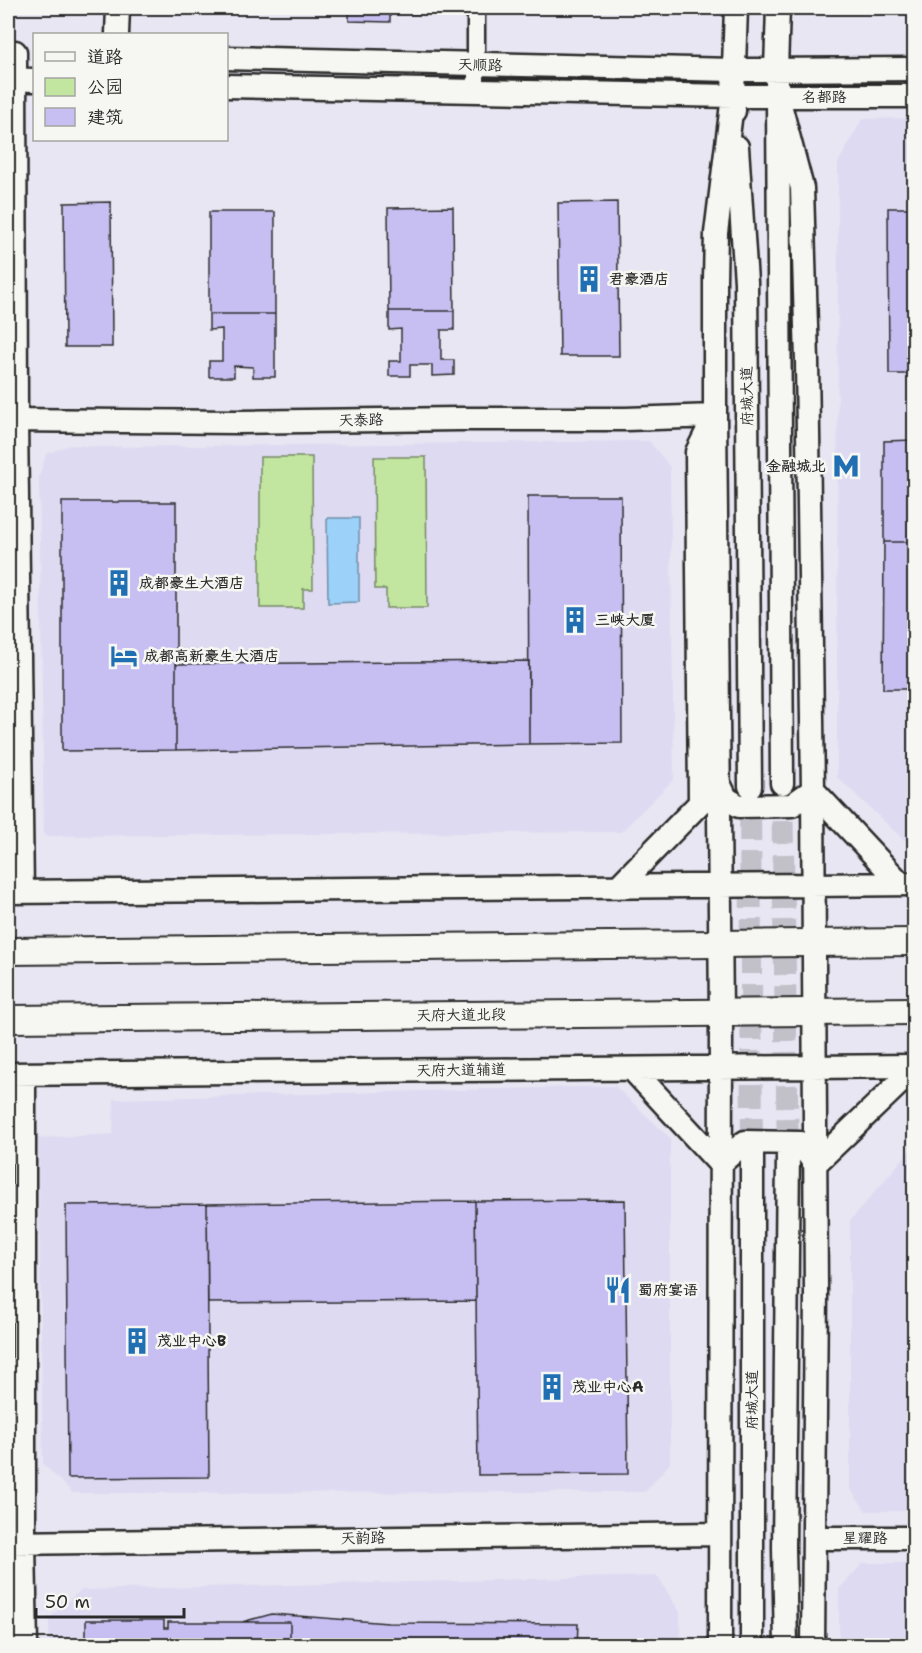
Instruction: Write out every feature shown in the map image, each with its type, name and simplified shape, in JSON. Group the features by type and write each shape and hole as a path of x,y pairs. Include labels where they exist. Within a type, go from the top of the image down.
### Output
{"main road":[{"path":"8,951 915,942"},
{"name":"天府大道北段","path":"8,1019 915,1011"}],"street":[{"path":"117,33 118,8"},
{"path":"476,8 476,91"},
{"name":"府城大道","path":"736,8 733,96 746,282 750,786"},
{"path":"778,8 776,69 782,783"},
{"path":"19,52 12,420 15,892 908,884"},
{"name":"天顺路","path":"228,58 734,70 915,69"},
{"name":"天顺路","path":"228,86 733,96"},
{"path":"720,1646 721,1013 715,416 716,233 733,96"},
{"name":"名都路","path":"733,96 915,96"},
{"path":"778,97 802,188 807,361 814,885 816,1292 813,1646"},
{"path":"618,887 700,802 697,452 715,416"},
{"name":"天泰路","path":"12,420 237,422 626,419 715,416"},
{"path":"718,781 726,798 739,806 792,805 813,790"},
{"path":"813,790 908,884"},
{"path":"815,1164 915,1067"},
{"name":"天府大道辅道","path":"16,1074 915,1067"},
{"path":"632,1068 720,1164"},
{"path":"16,1074 16,1543 26,1646"},
{"path":"720,1164 745,1142 800,1143 815,1164"},
{"name":"府城大道","path":"752,1154 752,1646"},
{"path":"786,1646 784,1536 788,1155"},
{"name":"天韵路","path":"16,1543 719,1534"},
{"name":"星耀路","path":"815,1538 915,1538"}],"shaded area":[{"path":"914,118 914,840 904,840 837,777 838,163 862,119"},
{"path":"649,441 670,467 674,779 621,832 44,836 39,477 46,454 70,445 99,447"},
{"path":"615,1086 670,1138 670,1463 645,1492 73,1493 43,1464 38,1138 113,1134 114,1099"},
{"path":"914,1146 914,1511 866,1511 850,1489 850,1221"},
{"path":"863,1563 914,1563 914,1645 839,1645 839,1589"},
{"path":"657,1576 680,1612 681,1645 49,1646 49,1618 81,1590"}],"green space":[{"path":"260,457 312,457 313,589 303,589 303,608 260,608"},
{"path":"374,457 426,457 427,608 386,608 386,589 375,589"}],"water":[{"path":"327,518 359,518 359,602 328,603"}],"building":[{"path":"349,8 424,8 424,14 390,13 390,22 349,21"},
{"path":"111,202 112,347 65,347 64,203"},
{"name":"君豪酒店","path":"617,202 619,356 560,356 558,203"},
{"path":"453,207 454,311 389,311 388,208"},
{"path":"888,208 912,208 914,374 889,374"},
{"path":"209,212 275,212 275,314 209,314"},
{"path":"389,311 454,311 454,330 441,330 441,360 454,360 454,375 432,376 432,365 410,365 410,376 389,376 389,361 401,361 401,329 389,330"},
{"path":"209,314 275,314 275,377 253,377 253,367 234,366 234,377 209,377 209,361 222,361 222,329 209,330"},
{"path":"914,440 914,542 884,542 884,441"},
{"name":"三峡大厦","path":"528,496 621,496 622,743 529,744"},
{"name":"成都豪生大酒店","path":"62,502 176,502 176,750 62,751"},
{"path":"884,542 914,542 914,689 883,689"},
{"path":"529,661 529,744 176,750 176,664"},
{"name":"茂业中心A","path":"625,1200 628,1474 478,1475 475,1201"},
{"path":"475,1201 476,1301 208,1303 207,1204"},
{"name":"茂业中心B","path":"207,1204 209,1477 68,1478 66,1205"},
{"path":"272,1614 388,1623 578,1624 577,1646 290,1646 290,1622 242,1622"},
{"path":"86,1620 164,1620 164,1628 168,1628 168,1622 290,1622 290,1646 86,1646"}],"tunnel":[{"path":"750,787 752,1154"},
{"path":"782,788 788,1155"}],"place":[{"name":"君豪酒店","path":"589,279"},
{"name":"金融城北","path":"846,466"},
{"name":"成都豪生大酒店","path":"119,583"},
{"name":"三峡大厦","path":"575,620"},
{"name":"成都高新豪生大酒店","path":"124,656"},
{"name":"蜀府宴语","path":"618,1290"},
{"name":"茂业中心B","path":"137,1341"},
{"name":"茂业中心A","path":"552,1387"}]}
